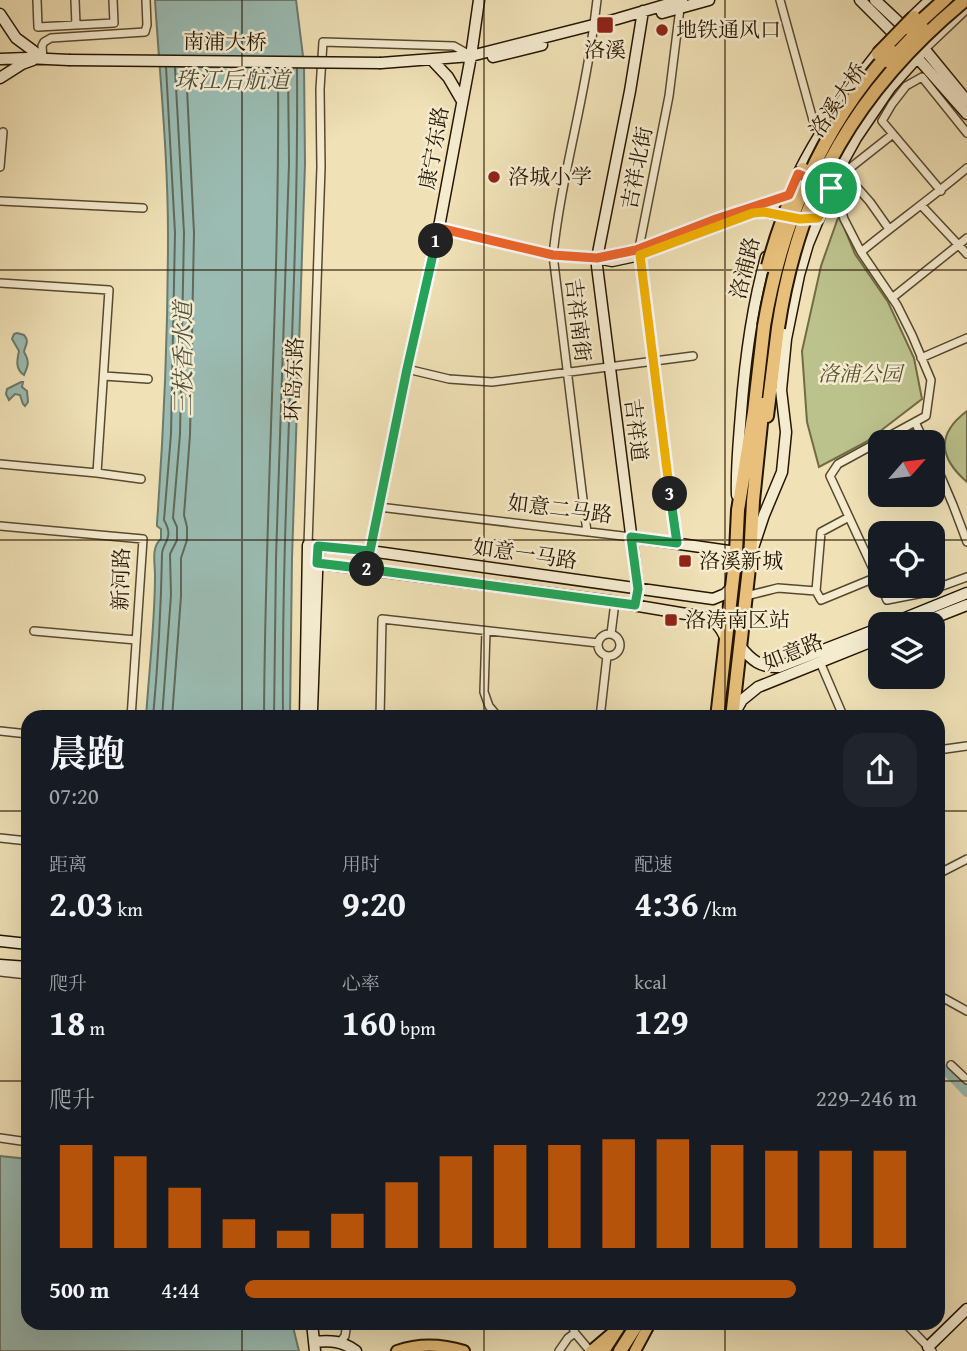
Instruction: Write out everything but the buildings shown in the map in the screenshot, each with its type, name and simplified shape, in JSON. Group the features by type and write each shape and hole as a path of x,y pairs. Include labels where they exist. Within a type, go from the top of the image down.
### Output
{"highway":[{"path":"733,710 757,512 767,326 767,268 776,235 806,162 835,113 881,51 931,0"},
{"name":"洛溪大桥","path":"767,326 769,296 779,257 825,140 881,62 944,0"},
{"name":"洛溪大桥","path":"767,326 795,226 830,142 880,71 907,41 953,0"},
{"path":"738,510 767,326 788,272 806,213 825,170 844,135 896,65 965,0"},
{"name":"洛浦路","path":"718,710 733,587 738,510"},
{"path":"595,1350 615,1330"},
{"path":"620,1351 634,1330"}],"main road":[{"name":"康宁东路","path":"368,569 407,369 439,228 479,0"},
{"name":"南浦大桥","path":"43,58 381,63 471,56 489,58 681,2 709,0"},
{"path":"860,0 894,35 921,53 967,101"},
{"path":"875,0 903,26 967,114"},
{"name":"洛浦路","path":"738,510 737,462 746,367 756,303 779,216 798,174 838,105 880,50 931,0"},
{"path":"0,14 16,38 43,58"},
{"name":"吉祥道","path":"635,605 638,589 597,276 597,258 643,15"},
{"path":"0,54 25,53 43,58"},
{"path":"750,559 782,472 786,432 781,390 786,339 808,244 848,151 890,88 921,53"},
{"path":"0,59 43,58"},
{"path":"0,78 28,61 43,58"},
{"path":"432,60 448,77 462,101"},
{"path":"798,174 831,188"},
{"path":"639,251 716,219 789,195"},
{"path":"597,258 611,261 753,213 764,212 800,219 818,218"},
{"path":"772,235 778,230 788,229 807,237 808,244"},
{"name":"如意二马路","path":"631,537 736,552"},
{"name":"如意一马路","path":"313,546 370,551 713,599 733,587"},
{"name":"环岛东路","path":"311,710 313,546"},
{"name":"如意一马路","path":"313,562 615,602 705,617 718,624 727,642"},
{"name":"环岛东路","path":"305,710 313,562"},
{"path":"920,612 962,595"},
{"path":"945,614 967,605"},
{"name":"如意路","path":"740,646 763,666 779,667 868,633"},
{"name":"如意路","path":"736,710 742,700 758,687 868,643"},
{"path":"0,942 21,944"},
{"path":"0,965 21,966"},
{"path":"930,1349 967,1309"},
{"path":"635,1351 646,1330"},
{"path":"315,1346 329,1340 356,1351"},
{"path":"397,1351 430,1345 464,1351"}],"street":[{"path":"37,0 38,27 114,23 113,0"},
{"path":"75,0 76,25"},
{"path":"43,58 41,46 51,38 145,32 146,0"},
{"name":"吉祥南街","path":"587,533 553,255 597,0"},
{"path":"643,15 644,0"},
{"path":"780,0 813,120"},
{"name":"吉祥北街","path":"677,543 639,251 669,96 681,2"},
{"path":"921,53 967,9"},
{"name":"环岛东路","path":"313,546 323,42 454,46 471,56"},
{"path":"941,191 881,121 906,86 922,77 967,133"},
{"path":"0,167 3,132"},
{"path":"868,557 830,476 838,464 926,416 931,380 912,335 892,298 861,252 844,219 838,200 850,168 893,134"},
{"path":"861,252 967,168"},
{"path":"847,176 870,202 888,229"},
{"path":"0,201 143,208"},
{"path":"921,205 967,254"},
{"path":"439,228 553,255 597,258"},
{"path":"892,298 967,238"},
{"path":"0,283 109,290 97,473"},
{"path":"922,358 967,338"},
{"path":"407,369 449,379 492,382 693,356"},
{"path":"104,376 148,379"},
{"path":"915,422 919,430"},
{"path":"0,464 141,479"},
{"path":"945,486 967,542"},
{"name":"如意二马路","path":"379,507 631,537"},
{"path":"849,517 821,532 816,591 821,600 868,586"},
{"name":"新河路","path":"0,526 143,539 132,710"},
{"path":"945,585 967,577"},
{"path":"951,583 962,595"},
{"path":"746,596 778,587 816,591"},
{"path":"611,634 615,602"},
{"path":"380,710 382,619 598,643"},
{"path":"34,631 136,640"},
{"path":"486,631 484,692 492,710"},
{"path":"611,634 618,639 620,647 615,654 607,656 600,651 598,643 603,636 611,634"},
{"path":"601,710 607,656"},
{"path":"820,662 841,710"},
{"path":"0,731 21,733"},
{"path":"945,749 967,746"},
{"path":"0,838 21,840"},
{"path":"945,870 967,859"},
{"path":"0,972 21,974"},
{"path":"945,999 967,1011"},
{"path":"951,1065 967,1080"},
{"path":"0,1138 21,1141"},
{"path":"574,1330 595,1350"},
{"path":"912,1330 930,1349"},
{"path":"559,1351 568,1338 575,1334"}],"green space":[{"name":"洛浦公园","path":"839,215 855,254 888,302 914,358 922,399 882,430 868,430 866,442 819,467 807,422 802,351 821,266"},
{"path":"967,411 967,482 951,464 945,446 950,428"}],"water":[{"name":"珠江后航道","path":"155,0 296,0 304,64 305,164 292,558 290,710 147,710 154,611 154,556 161,539 161,529 157,523 168,271 168,206"},
{"path":"17,333 24,335 27,340 24,352 28,364 24,375 18,367 19,351 12,339"},
{"path":"21,382 27,391 28,402 25,406 20,395 15,394 9,400 6,394 7,389"},
{"path":"0,1156 21,1158 21,1330 294,1330 299,1351 0,1351"}],"waterway":[{"path":"945,1070 967,1092"}],"place":[{"name":"洛溪","path":"605,25"},
{"name":"地铁通风口","path":"662,30"},
{"name":"洛城小学","path":"494,177"},
{"name":"洛溪新城","path":"685,561"},
{"name":"洛涛南区站","path":"671,620"}],"route":[{"path":"798,174 831,188 818,218 800,219 764,212 753,213 640,255 677,543 631,537 638,589 635,605 317,563 318,546 370,551 439,228 553,255 597,258 636,250 716,219 789,195 798,174"}],"water label":[{"name":"三枝香水道","path":"183,359"}]}
